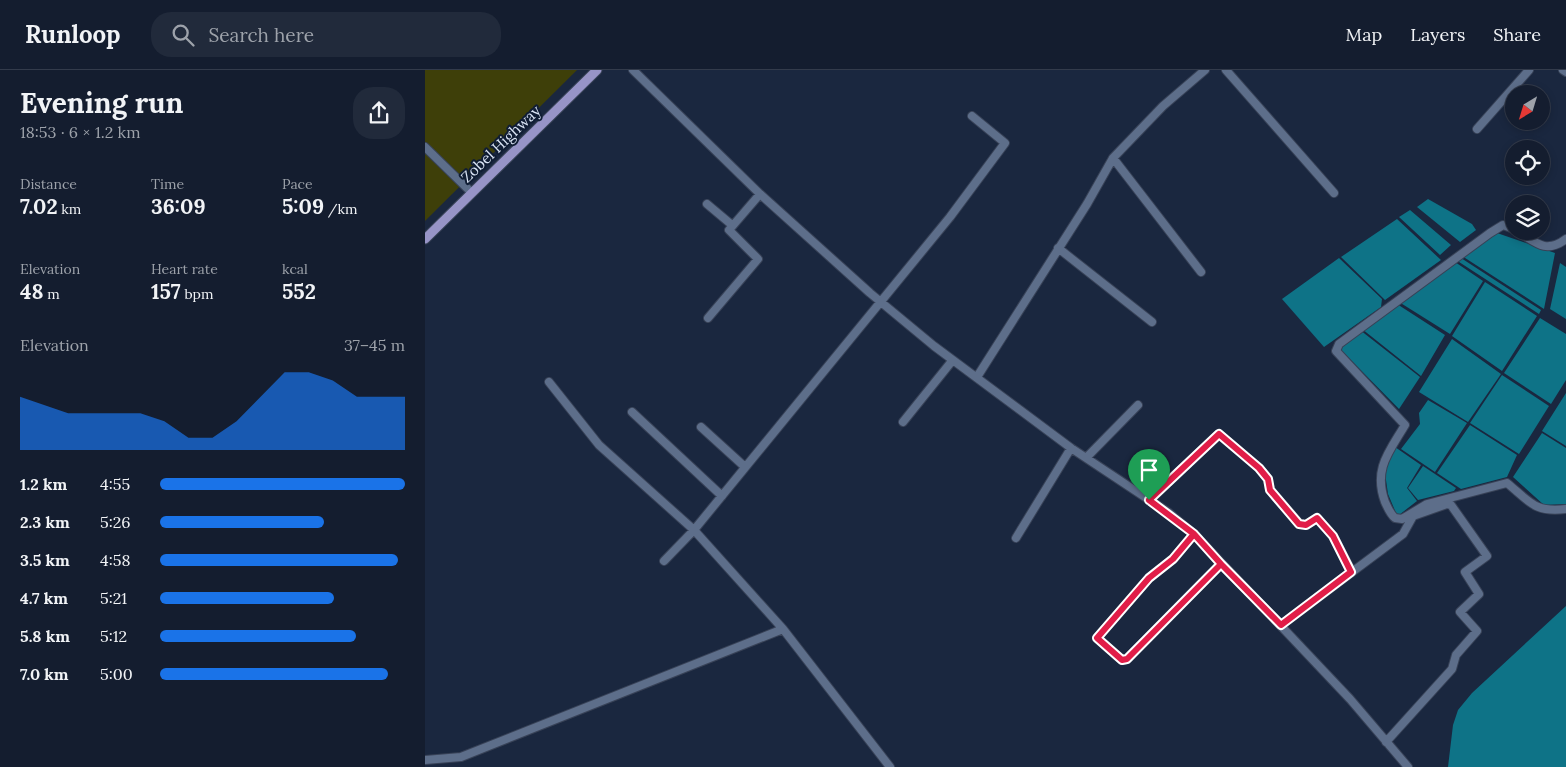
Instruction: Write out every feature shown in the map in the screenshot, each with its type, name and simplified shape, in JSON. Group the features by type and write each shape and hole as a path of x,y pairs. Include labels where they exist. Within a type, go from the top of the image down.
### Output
{"main road":[{"name":"Zobel Highway","path":"425,239 597,70"}],"street":[{"path":"633,70 760,194 880,301 952,361 977,377 1071,448 1149,500 1194,534 1281,625 1409,767"},
{"path":"977,377 1087,204 1113,158 1163,106 1205,70"},
{"path":"1226,70 1334,193"},
{"path":"1477,128 1529,70"},
{"path":"664,561 695,530 950,217 1005,143 972,116"},
{"path":"425,147 471,192"},
{"path":"1113,158 1201,272"},
{"path":"708,318 758,258 729,230 760,194"},
{"path":"707,204 732,225"},
{"path":"1505,226 1503,225 1490,233 1339,344 1336,351 1405,425 1382,465 1380,476 1383,496 1388,509 1395,518 1402,519 1427,504 1507,483 1538,509 1548,511 1566,509"},
{"path":"1534,240 1548,247 1556,246 1566,239"},
{"path":"1058,248 1152,322"},
{"path":"903,422 952,361"},
{"path":"549,382 599,445 695,530 783,629 890,767"},
{"path":"1087,458 1139,405"},
{"path":"632,412 722,496"},
{"path":"701,427 745,467"},
{"path":"1149,500 1219,434 1259,468 1268,479 1270,490 1299,524 1306,525 1317,518 1333,536 1351,572"},
{"path":"1016,538 1071,448"},
{"path":"1281,625 1403,534 1413,516 1447,504 1451,505 1487,556 1465,572 1479,594 1460,612 1477,631 1456,655 1452,669 1386,742"},
{"path":"1194,534 1173,559 1149,578 1097,638 1122,660 1127,659 1221,564"},
{"path":"425,760 461,757 783,629"}],"shaded area":[{"path":"425,70 577,70 425,221"},
{"path":"1428,199 1472,224 1476,230 1460,242 1417,207"},
{"path":"1410,210 1451,245 1440,255 1399,217"},
{"path":"1397,219 1441,260 1385,300 1341,257"},
{"path":"1497,233 1505,236 1505,240 1517,240 1555,253 1544,309 1462,256"},
{"path":"1339,258 1382,299 1381,307 1324,347 1282,299"},
{"path":"1461,258 1541,310 1539,314 1456,260"},
{"path":"1455,262 1483,281 1450,334 1399,302"},
{"path":"1560,263 1566,267 1566,319 1550,309"},
{"path":"1485,282 1537,316 1502,371 1452,336"},
{"path":"1397,304 1445,335 1421,376 1362,329"},
{"path":"1540,318 1566,334 1566,380 1551,404 1504,373"},
{"path":"1360,330 1420,377 1399,409 1340,349 1340,345"},
{"path":"1452,339 1501,374 1468,422 1419,392"},
{"path":"1502,375 1549,406 1519,454 1470,423"},
{"path":"1566,393 1566,446 1542,431"},
{"path":"1428,400 1467,423 1435,472 1401,449 1420,424 1419,413"},
{"path":"1470,425 1517,455 1507,477 1461,489 1437,473"},
{"path":"1542,433 1566,448 1566,504 1544,505 1513,477"},
{"path":"1395,447 1421,465 1407,488 1417,501 1399,515 1396,513 1388,494 1384,466"},
{"path":"1423,466 1456,488 1454,491 1418,500 1408,488"},
{"path":"1566,606 1566,767 1448,767 1453,725 1458,710 1472,693"}],"route":[{"path":"1149,500 1169,513 1194,534 1221,564 1127,659 1122,660 1097,638 1149,578 1173,559 1194,534 1281,625 1351,572 1333,536 1317,518 1306,525 1299,524 1270,490 1268,479 1259,468 1219,434 1149,500"}]}
